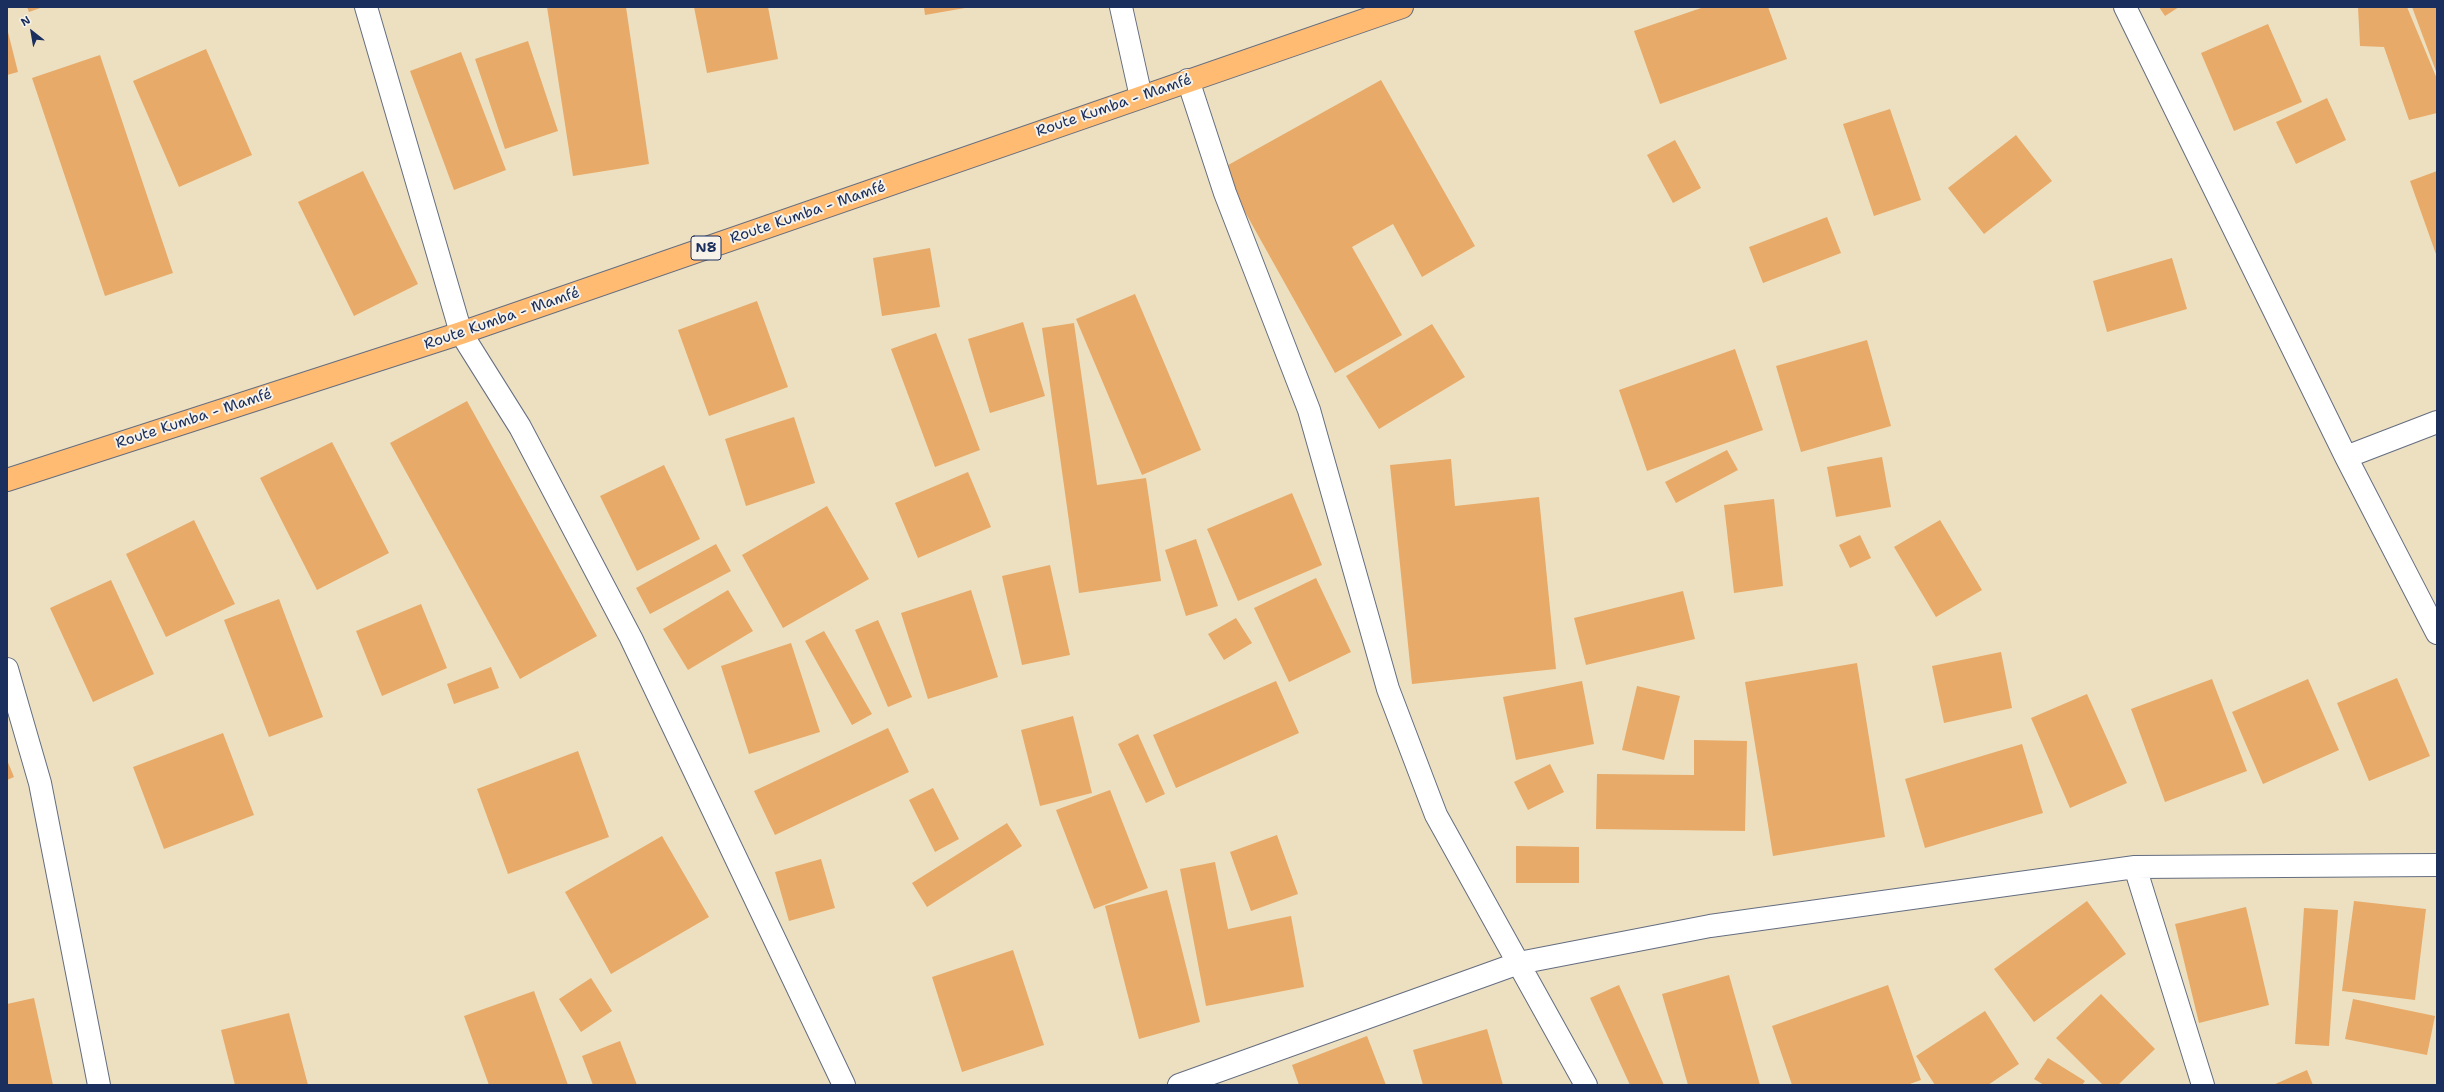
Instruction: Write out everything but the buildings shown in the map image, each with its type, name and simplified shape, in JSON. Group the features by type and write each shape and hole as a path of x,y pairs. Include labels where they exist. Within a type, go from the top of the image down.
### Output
{"highway":[{"name":"Route Kumba - Mamfé","path":"7,480 461,333 1402,7"}],"street":[{"path":"366,7 461,333 520,427 631,638 844,1085"},
{"path":"1121,7 1141,97"},
{"path":"2125,7 2346,457 2437,633"},
{"path":"1188,80 1224,193 1309,410 1388,689 1436,815 1586,1085"},
{"path":"2346,457 2437,422"},
{"path":"7,669 40,783 98,1085"},
{"path":"1179,1085 1519,963 1710,926 2135,867 2437,865"},
{"path":"2135,867 2204,1085"}]}
